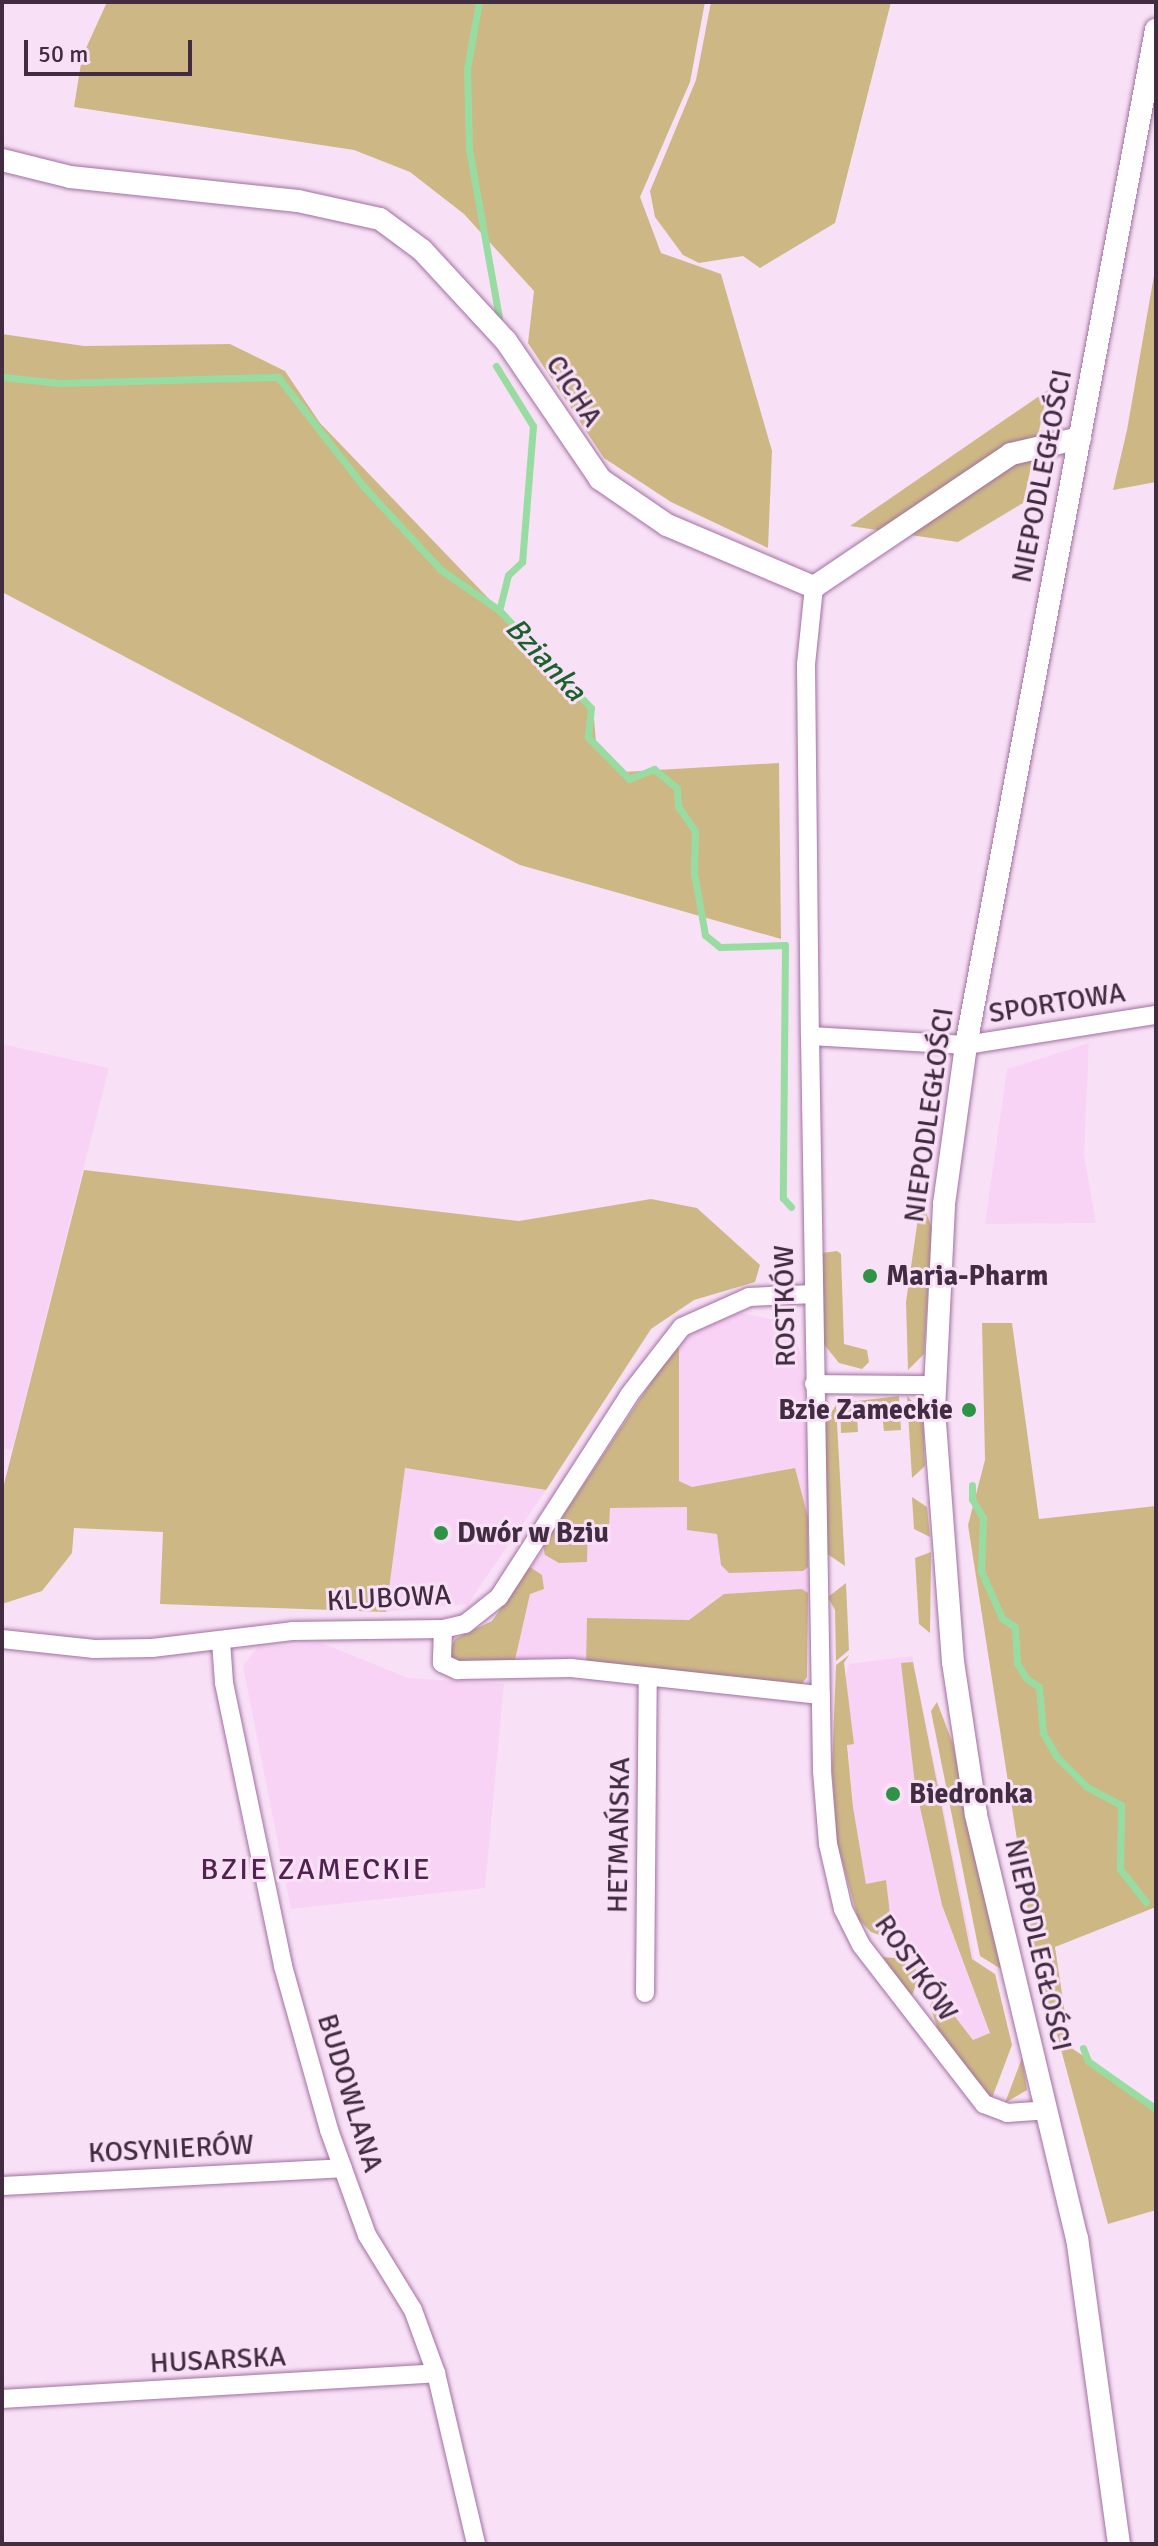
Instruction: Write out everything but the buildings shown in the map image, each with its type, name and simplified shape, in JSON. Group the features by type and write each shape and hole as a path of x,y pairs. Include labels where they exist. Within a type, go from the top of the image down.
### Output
{"street":[{"name":"NIEPODLEGŁOŚCI","path":"1119,2544 1084,2282 976,1814 962,1726 940,1529 935,1385 944,1204 966,1045 1156,30"},
{"name":"CICHA","path":"2,160 70,177 298,201 380,219 422,250 506,341 600,479 667,525 814,587"},
{"path":"814,587 1011,454 1080,438"},
{"name":"ROSTKÓW","path":"814,587 806,665 810,1036 814,1384 821,1695 828,1844 843,1909 861,1945 984,2104 1007,2113 1046,2110"},
{"name":"SPORTOWA","path":"810,1036 966,1045 1156,1015"},
{"name":"KLUBOWA","path":"2,1639 94,1649 221,1641 321,1629 443,1629 484,1613 499,1597 629,1395 682,1327 749,1297 813,1294"},
{"path":"814,1384 935,1385"},
{"path":"443,1629 441,1653 449,1669 571,1668 821,1695"},
{"name":"BUDOWLANA","path":"221,1641 224,1683 283,1966 343,2168 367,2235 413,2310 436,2373 476,2544"},
{"name":"HETMAŃSKA","path":"645,1993 648,1678"},
{"name":"KOSYNIERÓW","path":"2,2186 343,2168"},
{"name":"HUSARSKA","path":"2,2399 436,2373"}],"shaded area":[{"path":"107,2 705,2 690,82 640,197 661,253 721,274 772,451 768,548 671,502 604,458 528,343 534,291 464,214 410,172 354,150 74,107 82,57"},
{"path":"711,2 891,2 835,223 760,268 743,256 699,263 683,255 655,217 650,191 696,80"},
{"path":"1156,264 1156,482 1113,490 1127,430"},
{"path":"2,334 84,346 230,344 285,371 320,423 593,707 596,742 623,772 779,763 781,939 520,865 2,592"},
{"path":"1048,390 1023,503 958,542 850,526"},
{"path":"1089,1043 1084,1155 1096,1223 985,1224 1007,1069"},
{"path":"2,1044 109,1068 12,1450 2,1448"},
{"path":"84,1170 519,1221 651,1199 697,1208 760,1265 755,1282 694,1300 651,1329 546,1490 405,1468 386,1612 160,1604 163,1532 74,1528 72,1553 42,1591 2,1604 2,1492"},
{"path":"919,1211 926,1212 932,1228 924,1354 908,1370 906,1302"},
{"path":"837,1251 841,1254 844,1344 867,1350 869,1362 862,1369 839,1363 823,1343 822,1253"},
{"path":"736,1312 776,1320 794,1337 801,1355 808,1454 807,1677 514,1664 455,1639 492,1621 507,1604 675,1346 702,1326"},
{"path":"982,1323 1012,1323 1039,1519 1156,1506 1156,1907 1055,1947 1070,2047 1156,2105 1156,2210 1108,2224 1034,1949 968,1525 985,1460"},
{"path":"675,1346 679,1348 679,1481 692,1487 795,1468 808,1517 808,1567 803,1571 729,1573 721,1565 717,1534 687,1530 687,1507 610,1508 609,1528 588,1530 587,1562 559,1563 545,1555 543,1546"},
{"path":"899,1396 901,1430 884,1431 882,1414 857,1416 858,1432 841,1433 840,1403"},
{"path":"907,1396 923,1412 925,1466 912,1478"},
{"path":"836,1405 845,1566 826,1553 825,1422"},
{"path":"405,1468 546,1490 468,1604 386,1612"},
{"path":"912,1497 927,1507 930,1537 914,1529"},
{"path":"931,1552 930,1633 919,1624 915,1558"},
{"path":"530,1567 542,1575 544,1589 530,1594 514,1664 454,1665 447,1657 455,1639 492,1621"},
{"path":"846,1583 849,1650 836,1661 835,1610 828,1597"},
{"path":"802,1589 808,1593 807,1677 801,1685 586,1665 587,1618 689,1620 724,1594"},
{"path":"322,1643 408,1678 504,1684 485,1888 291,1909 243,1666 257,1648"},
{"path":"849,1655 844,1663 854,1744 847,1745 853,1807 866,1884 886,1880 893,1940 871,1932 858,1919 837,1842 832,1770 836,1665"},
{"path":"912,1656 990,2033 973,2040 915,1966 866,1885 853,1807 843,1684 849,1664"},
{"path":"913,1662 972,1959 995,1974 1012,2045 992,2098 940,2036 930,2006 936,1992 973,2040 990,2033 942,1905 915,1785 901,1663"},
{"path":"937,1702 953,1744 1001,1969 980,1956 931,1711"},
{"path":"883,1957 906,1959 915,1966 919,1977 911,1998"},
{"path":"1022,2058 1027,2090 1005,2103"}],"waterway":[{"name":"Bzianka","path":"479,2 467,69 469,149 499,317"},
{"name":"Bzianka","path":"496,366 533,426 522,562 508,575 499,610 591,708 588,737 629,779 654,769 677,788 678,806 695,831 694,873 705,935 720,947 785,945 783,1198 791,1207"},
{"path":"2,377 60,383 278,377 364,487 441,570 499,610"},
{"name":"Bzianka","path":"972,1485 972,1499 983,1518 981,1571 1002,1618 1015,1627 1017,1663 1026,1678 1039,1687 1043,1733 1057,1757 1087,1787 1121,1805 1120,1869 1146,1902"},
{"name":"Bzianka","path":"1083,2048 1088,2061 1156,2109"}],"place":[{"name":"Maria-Pharm","path":"870,1276"},
{"name":"Bzie Zameckie","path":"969,1410"},
{"name":"Dwór w Bziu","path":"441,1533"},
{"name":"Biedronka","path":"893,1794"}],"district":[{"name":"BZIE ZAMECKIE","path":"316,1870"}]}
